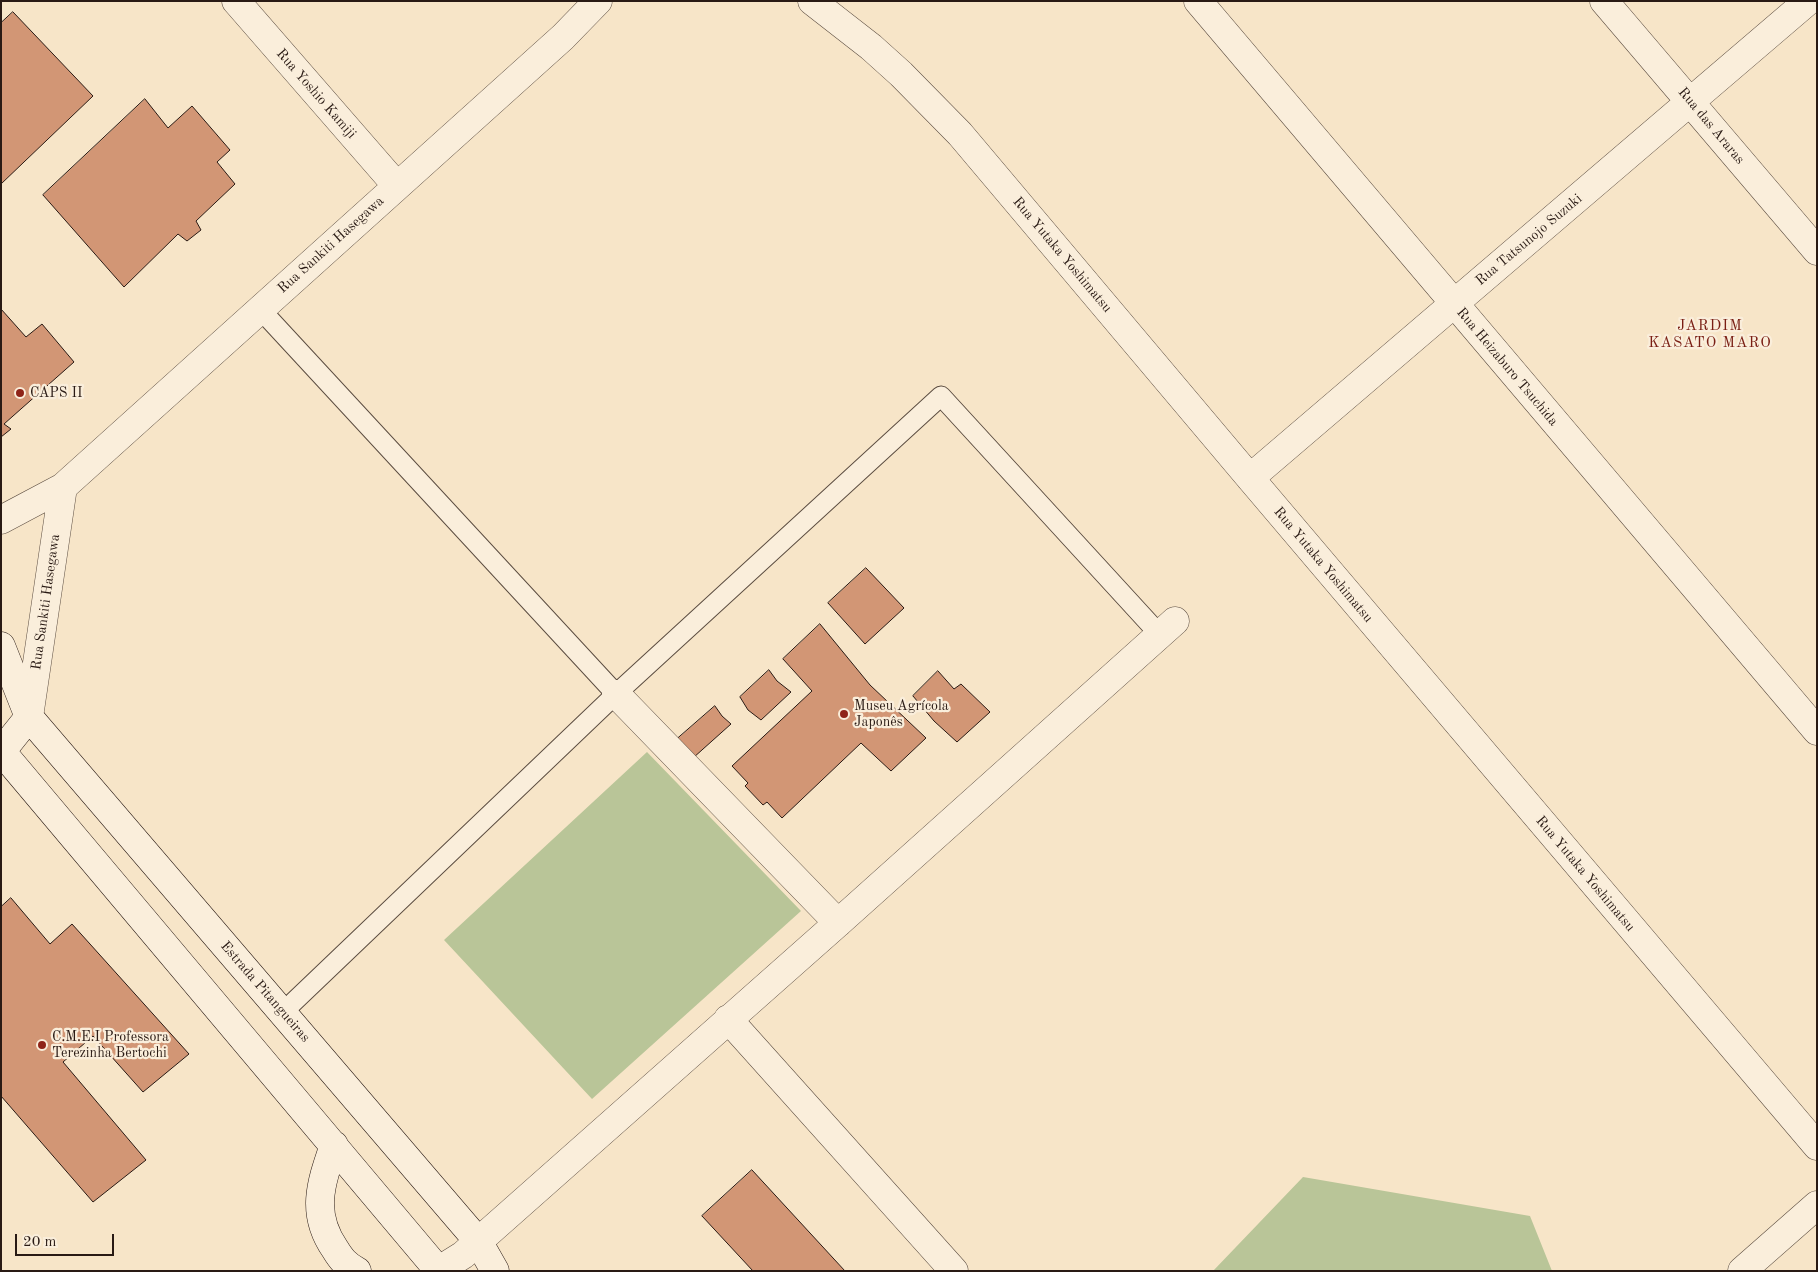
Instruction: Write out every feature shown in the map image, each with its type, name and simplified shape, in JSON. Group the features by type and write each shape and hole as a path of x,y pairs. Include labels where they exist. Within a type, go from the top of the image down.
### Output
{"street":[{"name":"Rua Yoshio Kamiji","path":"236,1 396,186"},
{"name":"Rua Sankiti Hasegawa","path":"1,520 63,487 563,37 598,1"},
{"name":"Rua Yutaka Yoshimatsu","path":"812,1 871,47 901,74 960,134 1817,1146"},
{"name":"Rua Heizaburo Tsuchida","path":"1198,1 1817,731"},
{"name":"Rua das Araras","path":"1604,1 1817,251"},
{"name":"Rua Tatsunojo Suzuki","path":"1250,478 1808,1"},
{"name":"Rua Sankiti Hasegawa","path":"29,717 63,487"},
{"path":"29,717 2,752 334,1144 438,1270 463,1255 1168,628"},
{"name":"Estrada Pitangueiras","path":"1,646 29,717 478,1241 495,1271"},
{"path":"616,694 838,923"},
{"path":"728,1019 954,1271"},
{"path":"334,1144 321,1183 321,1220 327,1239 346,1268"},
{"path":"1742,1271 1817,1206"}],"lane":[{"path":"260,309 616,694"},
{"path":"282,1013 616,694 941,396 1168,628"}],"green space":[{"path":"647,752 801,911 592,1099 444,940"},
{"path":"1303,1177 1530,1216 1552,1271 1213,1271"}],"building":[{"path":"13,12 93,96 1,184 1,23"},
{"path":"145,99 168,128 192,106 230,150 217,162 235,184 196,221 201,230 187,241 178,234 124,287 43,195"},
{"name":"CAPS II","path":"1,309 26,337 42,324 74,362 4,424 11,429 1,437"},
{"path":"866,568 904,608 865,644 828,603"},
{"name":"Museu Agrícola Japonês","path":"820,624 870,685 926,738 891,771 861,743 782,818 767,802 763,805 745,786 748,783 732,766 812,691 783,659"},
{"path":"769,670 777,681 791,692 761,720 748,710 740,697"},
{"path":"938,671 954,689 961,684 990,712 957,742 934,721 913,696"},
{"path":"715,706 731,724 693,758 676,740"},
{"name":"C.M.E.I Professora Terezinha Bertochi","path":"11,898 50,944 72,924 189,1054 143,1092 93,1036 63,1062 146,1160 93,1202 1,1096 1,907"},
{"path":"752,1170 845,1271 753,1271 702,1216"}],"place":[{"name":"CAPS II","path":"20,393"},
{"name":"Museu Agrícola Japonês","path":"844,714"},
{"name":"C.M.E.I Professora Terezinha Bertochi","path":"42,1045"}],"district":[{"name":"JARDIM KASATO MARO","path":"1710,334"}]}
